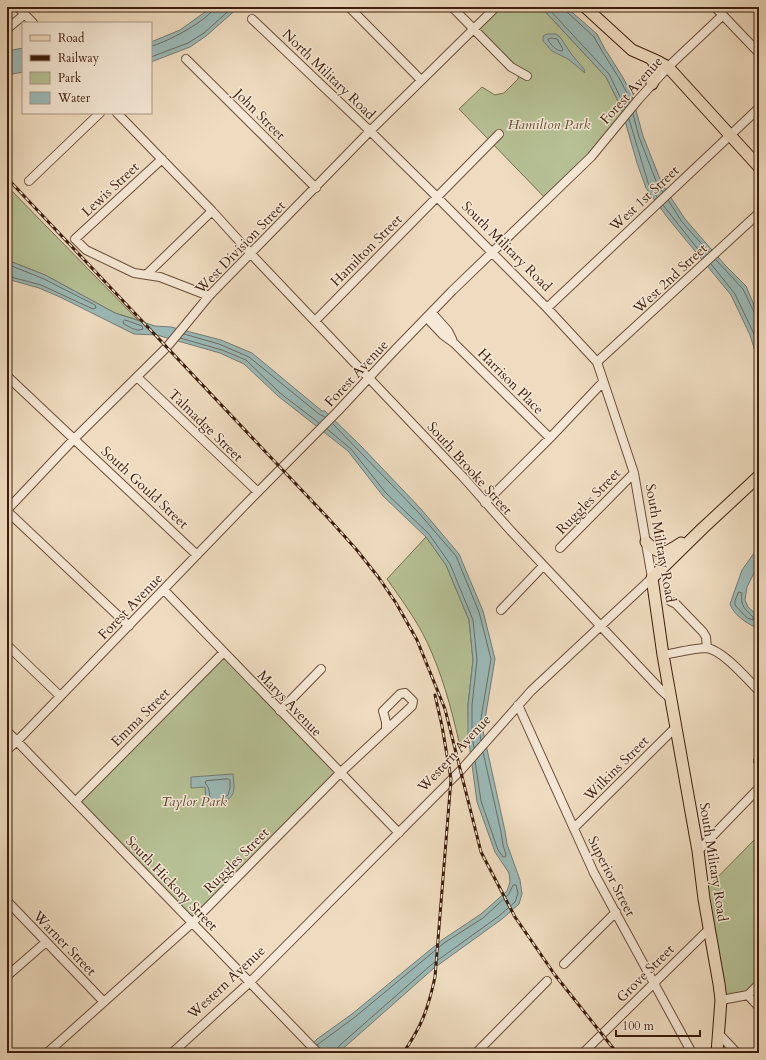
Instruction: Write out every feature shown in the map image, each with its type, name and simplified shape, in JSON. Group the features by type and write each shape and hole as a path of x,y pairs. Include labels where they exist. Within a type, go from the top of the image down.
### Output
{"main road":[{"path":"585,7 625,45 632,50 668,67 759,167"},
{"path":"650,58 655,63 656,67 652,84"},
{"name":"Western Avenue","path":"652,578 759,476"},
{"path":"646,542 656,551 670,551 703,528"},
{"name":"South Military Road","path":"652,578 663,655 698,851 704,899 719,984 719,1034 716,1052"}],"street":[{"path":"18,7 32,22"},
{"path":"349,7 421,80"},
{"path":"452,7 474,28 511,68 527,76"},
{"name":"West Division Street","path":"7,510 74,439 170,344 209,296 370,131 496,7"},
{"path":"715,7 759,53"},
{"path":"7,29 24,14"},
{"name":"Forest Avenue","path":"7,750 317,433 429,315 591,157 635,102 668,67 723,15"},
{"name":"North Military Road","path":"252,19 370,131"},
{"name":"John Street","path":"186,59 316,188"},
{"name":"West 1st Street","path":"547,308 759,108"},
{"path":"29,181 99,114"},
{"name":"South Brooke Street","path":"118,114 212,211 250,254 369,378 660,690 671,699"},
{"name":"South Military Road","path":"370,131 492,252 597,362 634,472 652,578"},
{"name":"Hamilton Street","path":"315,321 498,134"},
{"name":"Lewis Street","path":"147,274 134,273 86,250 75,239 162,159"},
{"path":"147,274 212,211"},
{"name":"West 2nd Street","path":"597,362 759,213"},
{"path":"147,274 160,277 209,296"},
{"name":"Harrison Place","path":"429,315 443,335 454,343 550,438"},
{"name":"South Gould Street","path":"7,376 197,555"},
{"name":"Talmadge Street","path":"137,377 258,492"},
{"path":"485,503 603,382"},
{"name":"Ruggles Street","path":"560,548 634,472"},
{"path":"7,510 129,626"},
{"path":"501,610 543,566"},
{"name":"Western Avenue","path":"172,1053 250,982 467,763 518,705 652,578"},
{"name":"Marys Avenue","path":"164,590 340,773 399,832"},
{"path":"670,601 676,604 703,632 706,638 707,648"},
{"path":"7,645 60,696"},
{"path":"663,655 707,648 728,660 759,691"},
{"name":"Emma Street","path":"76,801 224,652"},
{"path":"280,711 322,669"},
{"name":"Ruggles Street","path":"47,1053 192,923 340,773 386,730 413,704 413,701 405,693 400,694 384,711 386,730"},
{"name":"Superior Street","path":"518,705 594,873 692,1053"},
{"name":"Wilkins Street","path":"574,828 676,727"},
{"name":"South Hickory Street","path":"7,731 318,1053"},
{"path":"698,851 756,791"},
{"name":"Warner Street","path":"7,901 104,1002"},
{"path":"564,964 616,912"},
{"name":"Grove Street","path":"583,1053 709,929"},
{"path":"7,976 46,942"},
{"path":"476,1053 547,981"},
{"path":"720,1000 748,994 759,984"},
{"path":"748,994 759,1006"},
{"path":"719,1034 737,1053"}],"green space":[{"name":"Hamilton Park","path":"496,7 541,7 606,77 624,116 547,200 459,109 482,87 495,95 504,93 518,79 519,72 474,28"},
{"path":"7,186 138,320 115,313 45,275 7,260"},
{"path":"426,537 446,565 469,620 473,660 468,705 469,745 459,742 446,691 427,642 413,617 387,579"},
{"name":"Taylor Park","path":"224,652 340,773 192,923 76,801"},
{"path":"759,835 759,984 748,995 721,1000 703,892"}],"water":[{"path":"212,7 239,7 206,36 190,47 152,62 152,42 180,30"},
{"path":"541,7 566,7 597,34 631,92 643,136 662,184 685,219 725,265 746,286 759,317 759,364 750,335 731,295 667,217 646,188 637,163 621,107 606,77"},
{"path":"547,34 556,34 560,37 584,69 585,73 568,59 552,51 543,41 543,36"},
{"path":"22,48 22,72 7,75 7,51"},
{"path":"7,260 45,275 115,313 155,326 171,327 221,340 252,353 322,411 325,411 360,445 421,509 459,554 483,611 495,659 483,731 507,844 520,880 522,894 519,904 502,919 434,968 338,1053 304,1053 317,1039 352,1014 442,940 481,914 507,891 510,882 509,873 495,852 477,802 468,735 468,705 473,660 469,620 446,565 426,537 383,496 348,451 278,396 244,364 220,353 157,335 134,334 60,297 39,288 7,279"},
{"path":"759,546 759,563 747,587 745,600 748,607 759,617 759,629 738,616 730,604 742,570"},
{"path":"233,774 233,793 228,799 218,805 212,806 206,802 205,787 191,788 191,777"}],"railway":[{"path":"7,178 329,519 356,549 379,578 396,603 417,640 445,709 481,852 515,917 555,975 617,1053"},
{"path":"403,1053 424,1017 435,977 451,779 435,695"}]}
